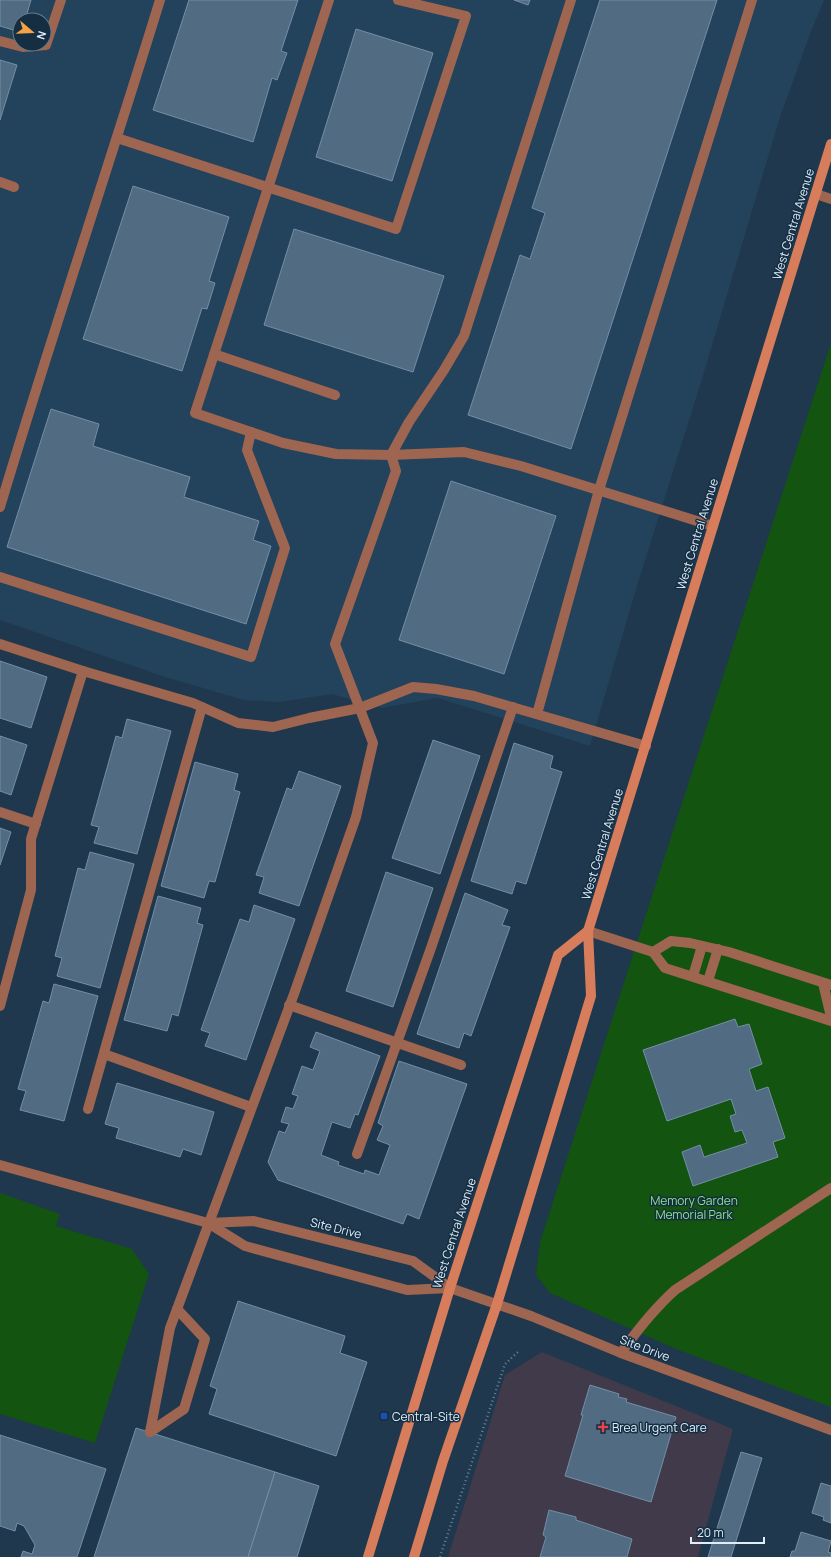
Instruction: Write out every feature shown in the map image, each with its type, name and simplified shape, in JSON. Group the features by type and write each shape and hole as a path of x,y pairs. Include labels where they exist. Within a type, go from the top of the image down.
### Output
{"main road":[{"name":"West Central Avenue","path":"414,1557 443,1461 497,1304 591,996 588,931 831,144"},
{"name":"West Central Avenue","path":"368,1557 450,1288 558,955 588,931"}],"street":[{"path":"0,41 23,48 46,45 60,0"},
{"path":"0,507 40,375 160,0"},
{"path":"329,0 195,413 283,443 336,454 391,455 464,452 521,466 713,526"},
{"path":"117,138 396,229 466,16 398,0"},
{"path":"177,1309 205,1339 184,1410 150,1432 170,1328 208,1223 289,1005 356,817 373,743 335,644 396,471 391,455 408,422 444,370 464,336 571,0"},
{"path":"537,714 599,490 752,0"},
{"path":"0,182 14,187"},
{"path":"816,194 831,199"},
{"path":"214,354 335,395"},
{"path":"0,577 251,657 285,548 247,450 251,432"},
{"path":"0,644 202,707 238,723 273,727 360,708 413,687 436,688 474,696 646,746"},
{"path":"0,1006 31,890 31,839 83,671"},
{"path":"88,1109 202,707"},
{"path":"357,1154 431,948 513,707"},
{"path":"0,812 36,824"},
{"path":"588,931 653,952 665,968 831,1021"},
{"path":"653,952 672,941 702,946 718,949 827,984 831,1017"},
{"path":"693,976 702,946"},
{"path":"708,981 718,949"},
{"path":"289,1005 461,1065"},
{"path":"104,1054 251,1107"},
{"name":"Site Drive","path":"0,1165 208,1223 245,1246 406,1290 450,1288"},
{"path":"621,1353 636,1331 655,1308 675,1290 831,1188"},
{"name":"Site Drive","path":"208,1223 254,1221 413,1261 450,1288 531,1316 621,1353 831,1430"}],"path":[{"path":"440,1557 505,1364 519,1351"}],"shaded area":[{"path":"0,0 824,0 779,120 702,379 637,586 590,746 438,698 381,708 332,694 280,702 244,700 165,677 0,620"},
{"path":"542,1352 733,1429 698,1557 448,1557 505,1375"}],"green space":[{"name":"Memory Garden Memorial Park","path":"831,343 831,1407 676,1349 550,1293 536,1275 540,1242"},
{"path":"0,1193 60,1214 56,1226 132,1249 149,1274 95,1443 0,1414"}],"building":[{"path":"0,0 31,0 27,12 12,12 12,30 0,26"},
{"path":"189,0 298,0 281,51 287,53 277,80 272,78 253,142 153,110"},
{"path":"514,0 530,0 528,5"},
{"path":"600,0 717,0 571,449 468,415 520,255 530,259 545,213 532,208"},
{"path":"356,29 433,53 392,181 316,157"},
{"path":"0,60 17,65 0,120"},
{"path":"133,186 229,217 209,281 215,283 207,309 202,308 182,371 83,339"},
{"path":"294,229 444,276 413,372 264,325"},
{"path":"51,409 99,424 93,446 190,477 184,497 259,521 253,540 271,546 246,624 7,547"},
{"path":"451,481 556,516 504,674 399,640"},
{"path":"0,661 47,677 31,728 0,718"},
{"path":"127,719 171,731 137,854 94,843 99,827 91,825 116,736 122,738"},
{"path":"0,736 27,745 11,795 0,791"},
{"path":"433,740 480,756 440,874 392,858"},
{"path":"514,743 553,756 550,768 562,772 526,884 516,881 512,894 471,881"},
{"path":"195,762 238,774 234,790 240,792 215,882 209,881 204,898 161,886"},
{"path":"299,771 341,786 299,906 259,893 264,877 256,875 287,788 292,790"},
{"path":"0,828 11,832 0,865"},
{"path":"90,852 134,864 100,988 57,976 62,958 55,956 78,868 85,870"},
{"path":"386,872 433,888 393,1007 346,991"},
{"path":"465,893 508,910 502,925 510,927 471,1036 464,1033 459,1048 417,1034"},
{"path":"158,896 201,908 197,923 203,925 178,1016 172,1014 167,1031 124,1020"},
{"path":"254,905 295,919 246,1060 205,1046 210,1033 201,1030 240,919 249,922"},
{"path":"54,984 98,996 64,1121 20,1110 26,1091 18,1089 43,1001 49,1003"},
{"path":"735,1019 738,1027 749,1024 762,1064 749,1069 756,1091 768,1087 785,1138 773,1142 778,1157 693,1186 682,1152 700,1145 704,1157 747,1143 742,1130 735,1132 730,1116 736,1114 731,1099 667,1121 643,1050"},
{"path":"316,1032 380,1056 358,1115 355,1114 350,1128 332,1122 321,1155 339,1162 338,1165 364,1174 365,1170 379,1175 390,1145 377,1140 383,1126 378,1123 399,1061 467,1084 419,1219 407,1214 403,1224 278,1180 268,1162 279,1131 285,1133 289,1124 281,1122 286,1107 293,1109 298,1096 292,1094 302,1066 313,1070 320,1051 310,1047"},
{"path":"117,1083 214,1112 201,1155 183,1149 180,1157 116,1138 119,1128 105,1124"},
{"path":"238,1301 345,1336 340,1353 367,1362 336,1456 209,1414 217,1389 210,1386"},
{"path":"590,1385 619,1394 618,1397 627,1399 626,1402 676,1417 651,1502 565,1476"},
{"path":"136,1428 275,1472 248,1557 94,1557"},
{"path":"0,1435 106,1469 77,1557 21,1557 23,1551 32,1554 35,1545 24,1526 17,1523 15,1531 0,1526"},
{"path":"741,1452 762,1458 731,1557 708,1557"},
{"path":"275,1472 319,1486 297,1557 248,1557"},
{"path":"821,1483 831,1486 831,1523 823,1520 824,1517 812,1513"},
{"path":"549,1510 576,1517 576,1520 632,1539 627,1557 540,1557 546,1537 543,1535"},
{"path":"801,1532 831,1541 828,1552 831,1553 831,1557 790,1557 792,1551 795,1551"}],"place":[{"name":"Central-Site","path":"384,1416"},
{"name":"Brea Urgent Care","path":"603,1427"}]}
